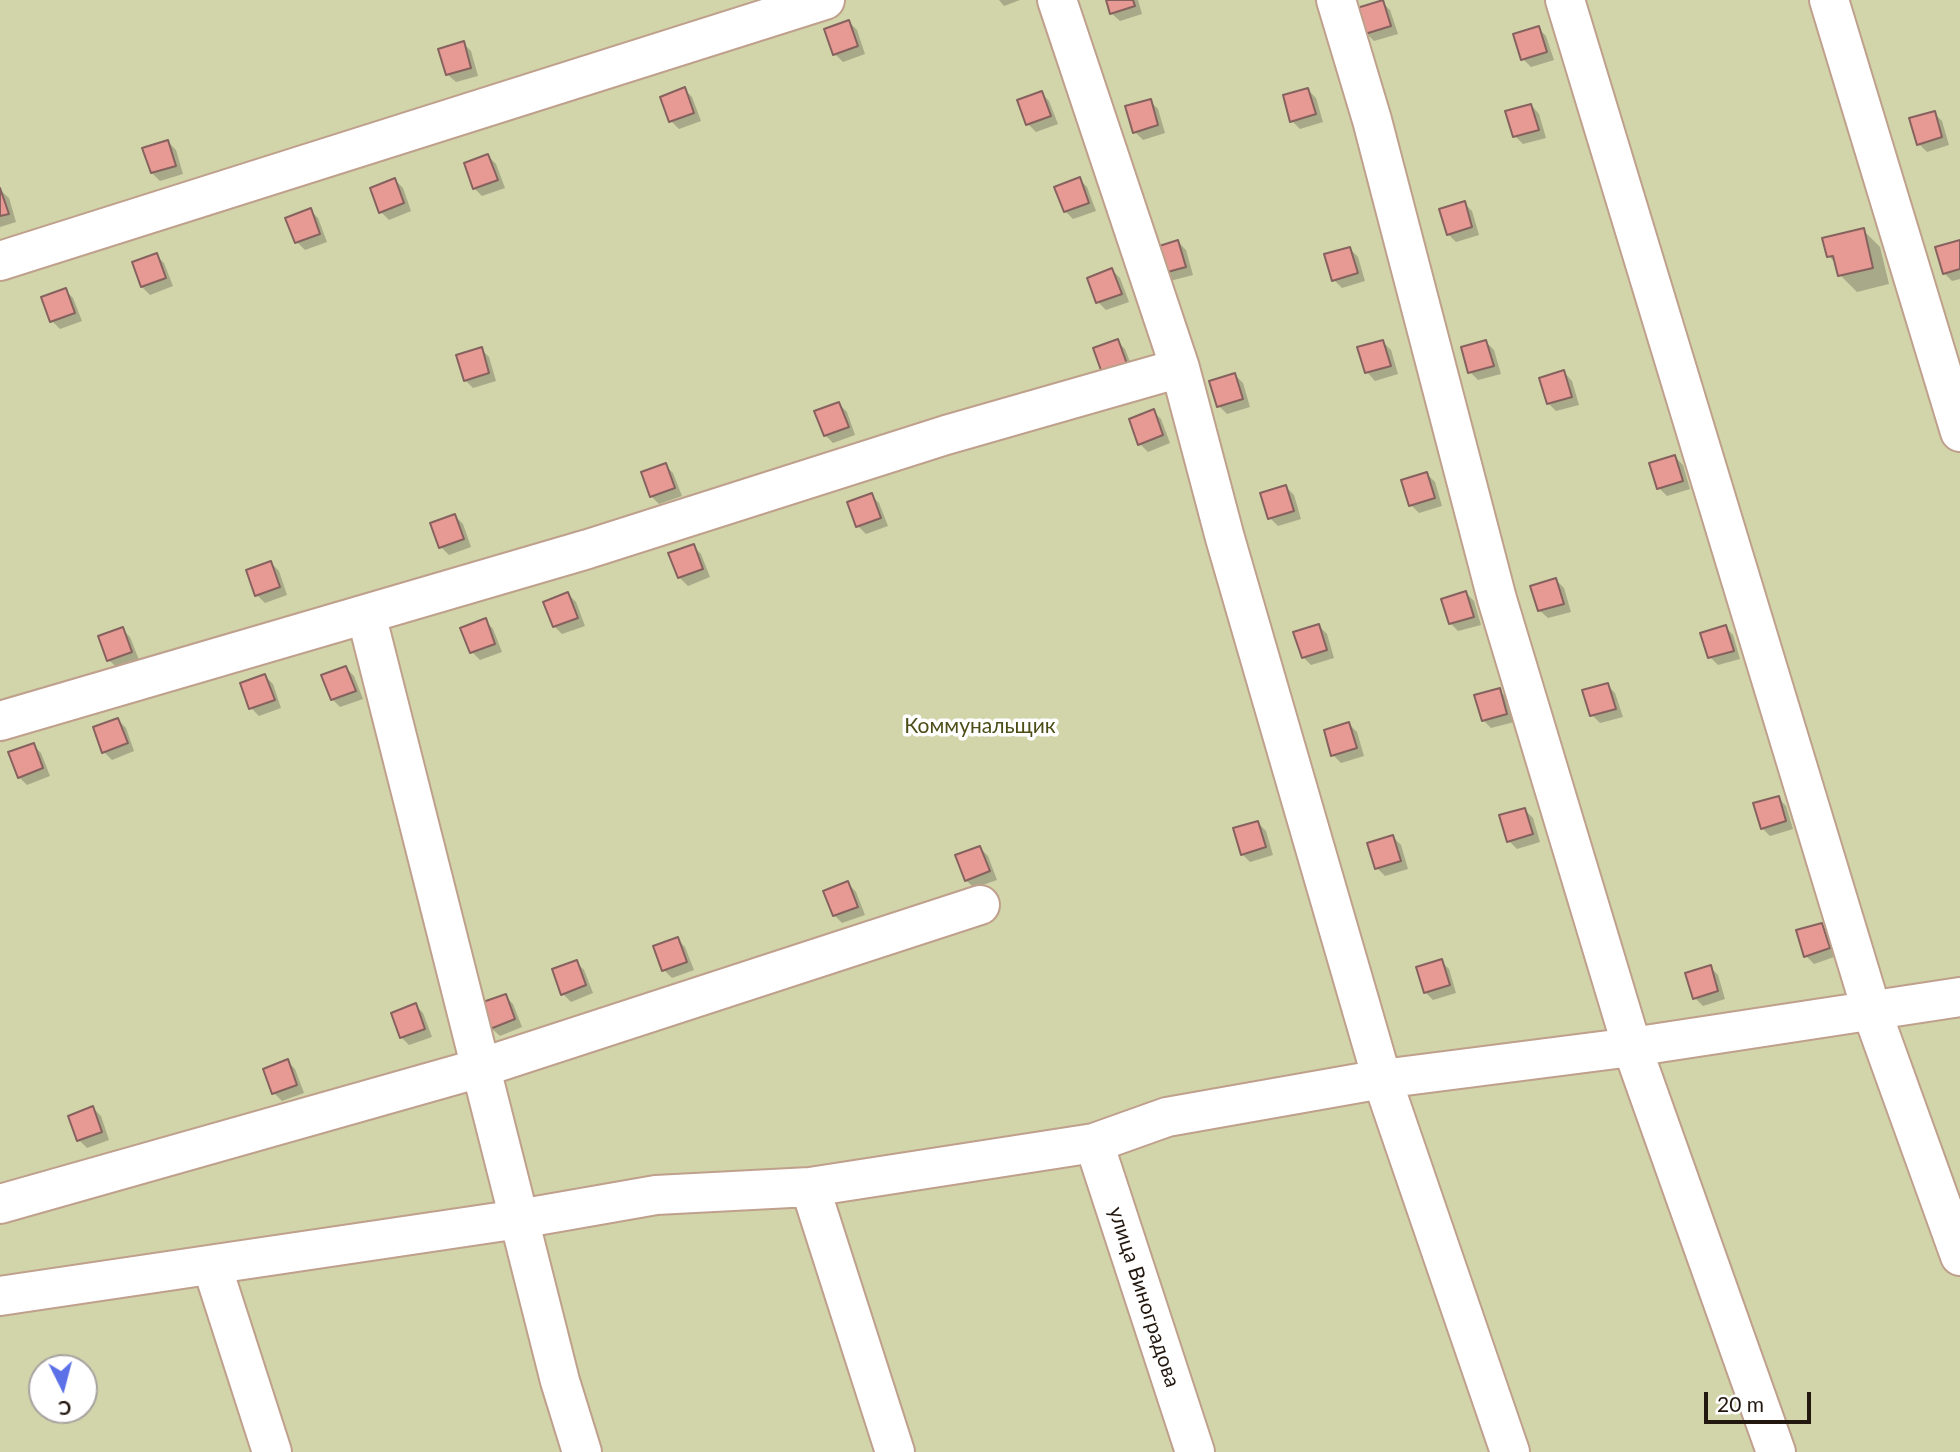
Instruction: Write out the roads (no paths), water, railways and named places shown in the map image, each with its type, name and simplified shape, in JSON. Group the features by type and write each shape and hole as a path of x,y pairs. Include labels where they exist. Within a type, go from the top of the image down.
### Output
{"street":[{"path":"0,261 825,0"},
{"path":"1057,0 1180,368 1225,538 1382,1079 1510,1452"},
{"path":"1336,0 1372,120 1497,599 1632,1047 1776,1452"},
{"path":"1565,0 1872,1012 1960,1256"},
{"path":"1829,0 1960,432"},
{"path":"0,721 589,549 946,435 1180,368"},
{"path":"366,614 559,1381 582,1452"},
{"path":"0,1204 480,1068 980,905"},
{"path":"0,1296 519,1219 656,1195 810,1187 1094,1143 1167,1117 1382,1079 1632,1047 1960,997"},
{"name":"улица Виноградова","path":"1094,1143 1195,1452"},
{"path":"810,1187 895,1452"},
{"path":"212,1266 272,1452"}],"park label":[{"name":"Коммунальщик","path":"980,726"}]}
